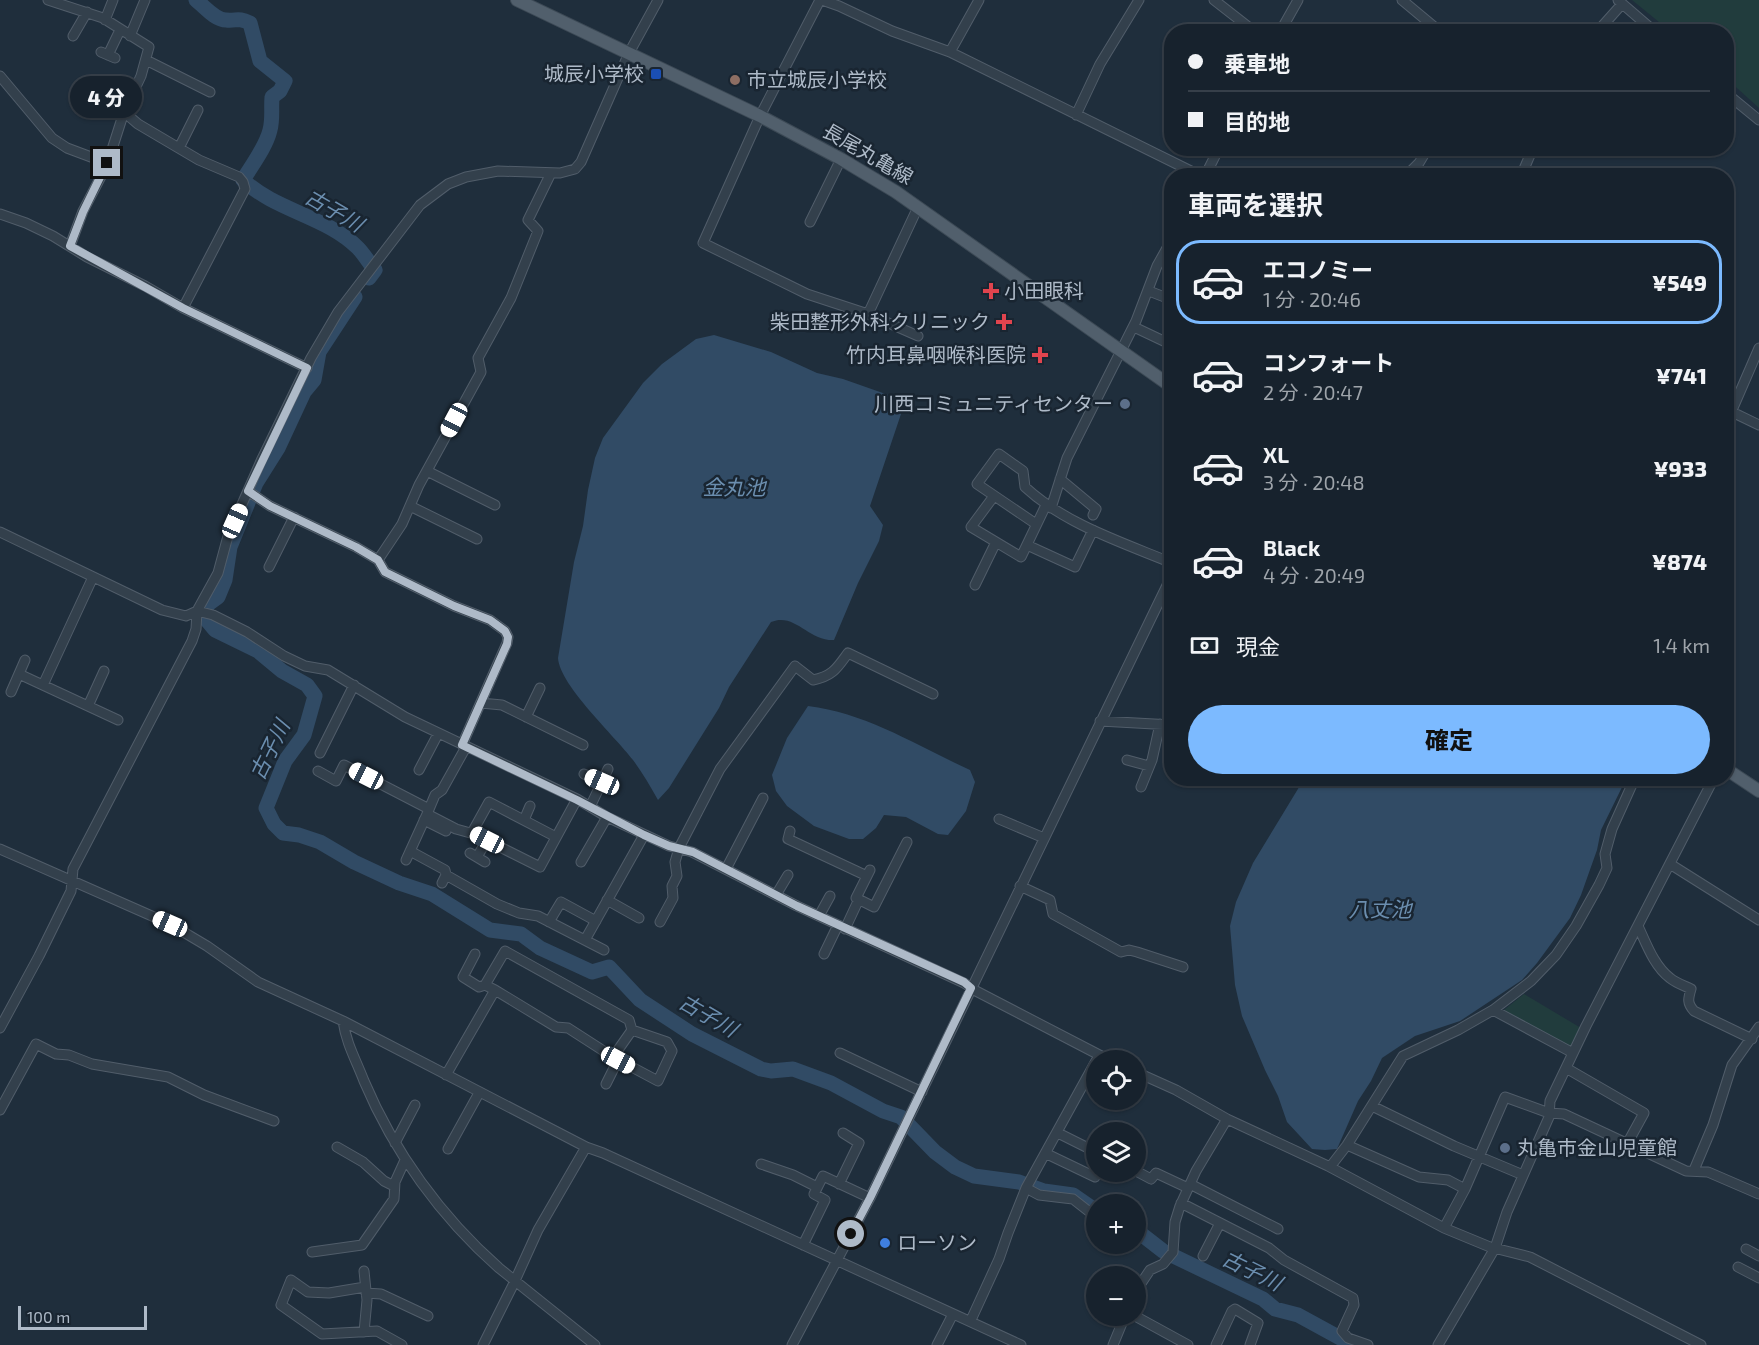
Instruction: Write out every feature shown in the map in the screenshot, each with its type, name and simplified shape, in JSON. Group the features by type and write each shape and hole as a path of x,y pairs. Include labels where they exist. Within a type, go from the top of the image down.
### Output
{"main road":[{"name":"長尾丸亀線","path":"517,0 760,116 874,177 1164,381"},
{"path":"1734,774 1759,791"}],"street":[{"path":"48,0 105,20 149,47 141,76 124,112 107,163 83,212 70,246"},
{"path":"105,20 113,0"},
{"path":"130,36 145,0"},
{"path":"0,1028 2,1017 63,909 71,891 73,869 192,641 199,611 218,573 228,536 307,368 338,312 420,205 448,184 466,177 498,171 551,173 570,172 575,169 581,162 629,53 658,0"},
{"path":"918,336 868,314 807,294 703,243 760,116 821,0 892,31 950,51 1186,168"},
{"path":"950,51 979,0"},
{"path":"1076,115 1100,64 1139,0"},
{"path":"1214,0 1245,24"},
{"path":"1284,24 1298,0"},
{"path":"1402,0 1431,24"},
{"path":"1603,24 1620,2 1646,24"},
{"path":"73,36 87,12"},
{"path":"108,55 120,30"},
{"path":"146,60 210,92"},
{"path":"0,76 52,138 67,148 107,163"},
{"path":"1734,100 1759,120"},
{"path":"179,148 198,110"},
{"path":"124,112 138,124 199,160 239,177 243,182 245,189 183,308"},
{"path":"1414,168 1423,156"},
{"path":"810,222 841,159"},
{"path":"378,560 402,524 427,471 481,372 478,358 511,298 538,231 528,220 551,173"},
{"path":"868,314 918,207"},
{"path":"0,214 26,222 183,308 307,368"},
{"path":"994,496 971,527 1021,557 1036,524 1048,507 1067,458 1134,327 1164,253"},
{"path":"1149,291 1164,297"},
{"path":"1134,327 1164,341"},
{"path":"1734,407 1759,348"},
{"path":"1734,413 1759,425"},
{"path":"1036,524 977,484 999,454 1023,471 1025,487 1048,507 1093,530 1164,560"},
{"path":"427,471 495,505"},
{"path":"1060,479 1096,509 1094,515"},
{"path":"248,491 378,560 385,572 454,606 490,620 505,631 508,637 507,644 464,746 441,790 435,795 408,855 445,870 444,879 519,913 538,916 604,950"},
{"path":"410,506 477,539"},
{"path":"269,567 294,517"},
{"path":"1026,545 1076,567 1093,530"},
{"path":"0,532 162,610 186,616 199,611 213,615 247,632 284,656 305,666 328,670 405,717 577,800 607,817 644,835 693,852 819,916 964,982 1086,1052"},
{"path":"975,585 996,542"},
{"path":"43,685 93,577"},
{"path":"792,1345 870,1198 1164,591"},
{"path":"785,659 813,680 827,677 838,668 848,653 933,694"},
{"path":"11,692 25,660"},
{"path":"660,922 673,897 672,886 677,876 675,862 679,849 720,769 795,666"},
{"path":"88,706 104,671"},
{"path":"19,674 117,720"},
{"path":"320,753 354,686"},
{"path":"526,717 540,688"},
{"path":"481,703 502,705 583,745"},
{"path":"1100,721 1164,724"},
{"path":"1141,787 1160,724"},
{"path":"418,770 438,734"},
{"path":"1127,760 1149,766"},
{"path":"318,771 336,781 344,765 426,814 456,829 487,840 540,867 577,800"},
{"path":"590,807 608,770"},
{"path":"584,774 602,782"},
{"path":"1330,1167 1347,1145 1403,1056 1458,1030 1493,1010 1530,981 1556,955 1576,926 1607,868 1605,854 1612,829 1631,786"},
{"path":"1438,1345 1495,1248 1549,1113 1550,1101 1710,786"},
{"path":"726,869 763,798"},
{"path":"474,834 474,829 489,802 556,837"},
{"path":"524,820 530,806"},
{"path":"426,814 446,831"},
{"path":"582,862 607,817"},
{"path":"999,819 1044,838"},
{"path":"790,831 788,839 868,873 856,898 874,907 907,842"},
{"path":"585,940 644,835"},
{"path":"477,857 487,840"},
{"path":"0,849 170,924 207,946 258,982 342,1021 586,1147 1022,1345"},
{"path":"1670,864 1759,920"},
{"path":"776,895 788,875"},
{"path":"1020,886 1050,900 1053,914 1120,951 1137,952 1183,967"},
{"path":"819,916 830,896"},
{"path":"824,954 859,899"},
{"path":"607,900 639,918"},
{"path":"549,922 561,902 596,921"},
{"path":"1638,926 1665,974 1691,989 1688,1000 1694,1011 1752,1040"},
{"path":"475,954 463,977 479,987 485,985 505,951 629,1020 632,1030 615,1058 606,1084"},
{"path":"485,985 556,1027 568,1028 615,1058 658,1081 672,1051 668,1042 632,1030"},
{"path":"446,1076 495,990"},
{"path":"1493,1010 1573,1053"},
{"path":"342,1021 346,1041 373,1102 405,1160 424,1187 477,1247 595,1345"},
{"path":"1694,1170 1713,1125 1732,1065 1752,1040 1759,1027"},
{"path":"0,1110 36,1044 56,1054 69,1055 92,1064 168,1077 204,1095 274,1121"},
{"path":"840,1053 922,1092"},
{"path":"1566,1068 1644,1113 1627,1144"},
{"path":"1146,1076 1176,1090 1227,1119 1330,1167 1444,1228 1495,1248 1530,1257 1701,1345"},
{"path":"971,1320 999,1259 1028,1185 1086,1079"},
{"path":"448,1149 479,1093"},
{"path":"1444,1228 1465,1189 1505,1097 1549,1113 1564,1114 1686,1171 1708,1172 1759,1194"},
{"path":"395,1143 415,1105"},
{"path":"1372,1106 1523,1175"},
{"path":"1146,1275 1149,1270 1163,1264 1172,1254 1175,1222 1181,1203 1227,1119"},
{"path":"839,1184 859,1143 843,1133"},
{"path":"1058,1133 1086,1147"},
{"path":"1347,1145 1419,1177 1449,1180 1465,1189"},
{"path":"337,1147 363,1162 384,1181 394,1186"},
{"path":"483,1345 538,1230 586,1147"},
{"path":"1047,1154 1086,1173"},
{"path":"312,1251 362,1245 394,1199 394,1186 405,1160"},
{"path":"761,1164 818,1187"},
{"path":"1146,1177 1150,1179 1156,1173 1189,1186 1278,1229"},
{"path":"802,1245 825,1200 814,1194 823,1176 870,1198"},
{"path":"1028,1185 1039,1195 1073,1199 1086,1209"},
{"path":"1181,1203 1269,1248 1284,1260 1353,1298 1354,1305 1342,1331 1348,1338 1368,1345"},
{"path":"1203,1256 1220,1223"},
{"path":"1746,1249 1759,1256"},
{"path":"1738,1267 1759,1278"},
{"path":"363,1332 364,1271"},
{"path":"402,1345 378,1331 322,1334 280,1305 291,1280 309,1292 365,1290 381,1293 428,1316"},
{"path":"1216,1345 1235,1309 1258,1323 1250,1345"},
{"path":"937,1345 953,1314"},
{"path":"1146,1322 1188,1345"},
{"path":"1113,1345 1121,1326"}],"green space":[{"path":"1632,0 1759,0 1759,108 1734,85 1734,24 1661,24"},
{"path":"1524,994 1581,1028 1571,1045 1567,1046 1504,1010"}],"water":[{"name":"金丸池","path":"714,335 771,352 817,373 843,379 897,398 901,414 870,506 883,525 879,541 834,640 817,636 787,621 771,622 669,788 658,800 633,760 568,682 558,658 588,490 595,458 603,438 643,383 662,364 696,339"},
{"path":"808,706 830,710 871,723 970,770 975,782 966,811 948,835 938,834 906,817 884,815 876,828 863,839 849,839 814,826 787,806 776,791 772,775 787,738"},
{"name":"八丈池","path":"1300,786 1623,786 1601,830 1597,850 1570,918 1537,963 1522,980 1460,1021 1415,1036 1382,1058 1358,1101 1337,1149 1312,1149 1287,1122 1278,1096 1242,1016 1235,985 1230,926 1236,902 1253,863"}],"waterway":[{"name":"古子川","path":"196,0 218,18 250,23 260,61 285,81 280,91 272,97 272,118 268,136 243,180 270,199 345,237 360,250 375,270 369,278"},
{"name":"古子川","path":"355,297 319,352 314,380 304,392 278,448 256,483 230,547 225,580 218,597 207,605 205,618 215,630 258,651 282,671 307,685 315,696 304,735 285,761 266,808 274,824 283,833 299,835 320,842 354,862 399,883 432,894 490,930 521,934 540,948 592,972 609,967 640,1000 692,1034 761,1069 771,1071 793,1069 831,1083 883,1111 901,1117 935,1152 955,1167 974,1176 1019,1182 1044,1191 1073,1195 1086,1204"},
{"name":"古子川","path":"1146,1238 1163,1251 1263,1299 1275,1309 1298,1315 1353,1345"}],"place":[{"name":"城辰小学校","path":"656,74"},
{"name":"市立城辰小学校","path":"735,80"},
{"name":"小田眼科","path":"991,291"},
{"name":"柴田整形外科クリニック","path":"1004,322"},
{"name":"竹内耳鼻咽喉科医院","path":"1040,355"},
{"name":"川西コミュニティセンター","path":"1125,404"},
{"name":"丸亀市金山児童館","path":"1505,1148"},
{"name":"ローソン","path":"885,1243"}],"route":[{"path":"107,163 83,212 70,246 183,308 307,368 248,491 270,506 335,536 378,560 385,572 454,606 490,620 505,631 508,637 507,644 462,745 644,835 669,846 693,852 797,906 964,982 971,988 851,1234"}]}
